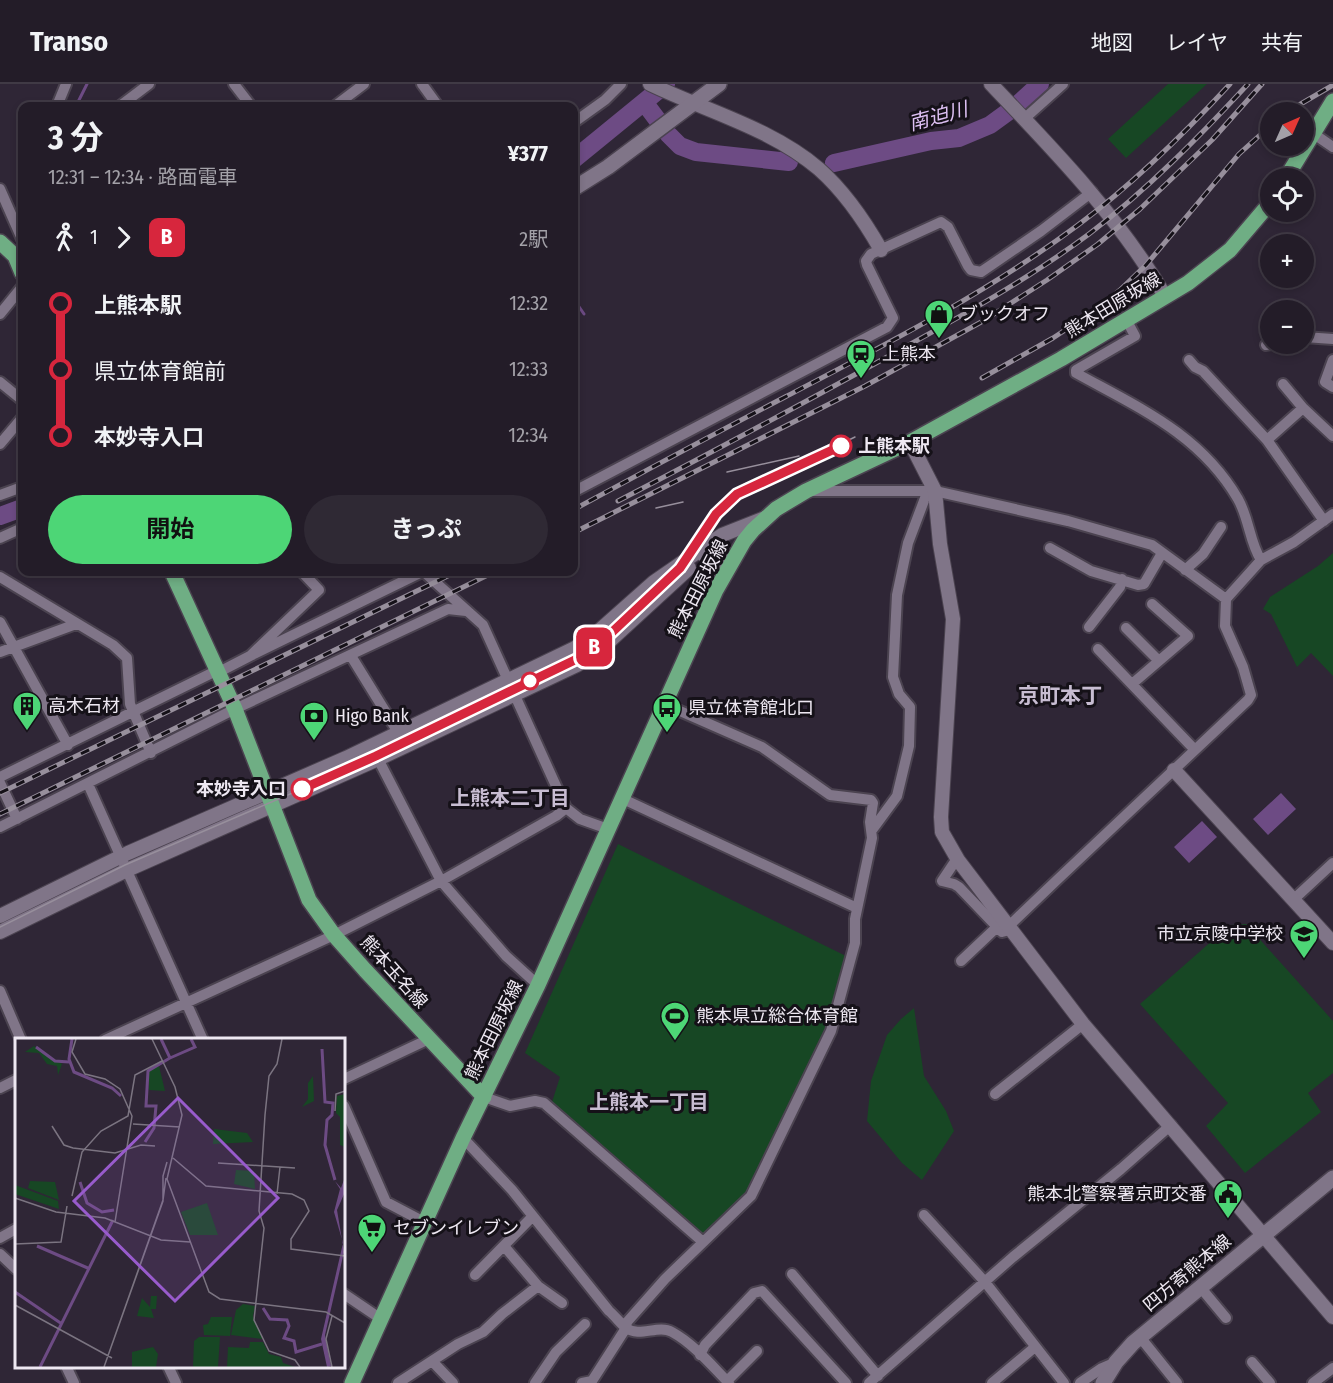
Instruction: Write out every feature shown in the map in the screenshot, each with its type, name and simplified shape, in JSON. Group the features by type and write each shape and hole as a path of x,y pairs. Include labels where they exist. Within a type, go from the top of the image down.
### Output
{"main road":[{"path":"578,186 608,167 688,102 719,84"},
{"path":"1314,134 1333,102"},
{"name":"熊本田原坂線","path":"484,1097 538,985 664,704 723,579 744,541 765,518 806,491 910,442 1127,321 1188,283 1230,250 1260,215"},
{"path":"0,242 15,256 18,263"},
{"name":"熊本玉名線","path":"174,576 235,709 309,900 334,935 484,1097"},
{"path":"352,1383 463,1138 484,1097"},
{"name":"四方寄熊本線","path":"1103,1383 1116,1362 1140,1337 1333,1178"}],"street":[{"path":"59,102 66,84"},
{"path":"125,102 149,84"},
{"path":"234,84 248,102"},
{"path":"339,102 364,84"},
{"path":"422,84 435,102"},
{"path":"578,119 605,100 621,84"},
{"path":"650,84 767,136 817,168 867,224 881,250"},
{"path":"991,84 1092,192 1124,233 1166,296"},
{"path":"1022,117 1063,84"},
{"path":"1314,134 1333,147"},
{"path":"0,189 18,230"},
{"path":"578,489 887,327 893,318 892,312 866,261 871,254 941,222 948,226 971,270 981,272 1041,231 1092,192"},
{"path":"0,314 18,292"},
{"path":"1127,321 1135,336 1076,370 1076,373 1143,409 1205,455 1219,470 1240,501 1261,560"},
{"path":"1314,338 1333,339"},
{"path":"961,961 1004,927 1248,700 1251,694 1243,666 1225,626 1226,599 1261,560 1294,543 1329,518 1242,411 1189,360"},
{"path":"1333,360 1325,382 1333,387"},
{"path":"1,384 18,394"},
{"path":"1283,384 1303,408 1333,436"},
{"path":"1267,440 1303,408"},
{"path":"0,444 18,423"},
{"path":"910,442 935,491 940,544 953,619 942,832 958,860 1004,927 1083,1024 1333,1317"},
{"path":"0,495 18,488"},
{"path":"806,491 935,491 1068,521 1152,544 1226,599"},
{"path":"872,830 897,796 909,746 910,707 899,694 893,677 895,611 908,543 925,498 935,491"},
{"path":"270,800 371,746 584,643 645,588 682,565 722,535 765,518"},
{"path":"1185,570 1203,554 1221,527"},
{"path":"0,538 18,530"},
{"path":"0,916 270,800 378,759 577,665 596,652 704,555 722,535"},
{"path":"1050,548 1091,571 1138,585 1144,584 1162,553"},
{"path":"704,555 716,551 722,557 723,579"},
{"path":"250,656 319,590 306,576"},
{"path":"0,777 415,576"},
{"path":"427,576 483,625 566,808 580,819 608,829"},
{"path":"0,577 112,645 127,658 130,704 151,753"},
{"path":"1089,627 1120,587 1122,579"},
{"path":"1132,684 1188,636 1152,604"},
{"path":"0,827 235,709 448,609 466,611"},
{"path":"0,622 68,745"},
{"path":"0,652 75,624"},
{"path":"1126,628 1158,660"},
{"path":"1098,649 1195,750"},
{"path":"351,656 405,746"},
{"path":"588,1382 626,1328 627,1322 665,1279 755,1190 831,1031 852,958 857,908 872,830 870,822 873,803 871,800 830,795 762,747 664,704"},
{"path":"371,746 441,882 506,956 538,985"},
{"path":"1174,770 1333,943"},
{"path":"0,783 17,819"},
{"path":"88,784 202,1038"},
{"path":"623,799 857,908"},
{"path":"109,1038 334,935 441,882 566,808"},
{"path":"958,860 942,881 954,884 1004,927"},
{"path":"0,933 124,863"},
{"path":"1293,900 1333,863"},
{"path":"0,991 20,1038"},
{"path":"995,1094 1083,1024"},
{"path":"345,1079 429,1039"},
{"path":"0,1088 15,1080"},
{"path":"484,1097 510,1106 535,1101 544,1103 704,1242"},
{"path":"345,1108 386,1202 426,1223"},
{"path":"792,1274 874,1379 1012,1257 1121,1169 1171,1125"},
{"path":"463,1138 533,1216 609,1311 626,1328 641,1332 663,1329 671,1331 686,1341 728,1382 758,1351"},
{"path":"924,1215 985,1282 1064,1383"},
{"path":"475,1275 533,1216"},
{"path":"0,1238 15,1230"},
{"path":"504,1246 538,1286 562,1304"},
{"path":"0,1254 15,1268"},
{"path":"398,1383 458,1344 483,1332 538,1286"},
{"path":"1201,1288 1226,1318"},
{"path":"700,1355 705,1345 753,1293 762,1291 846,1383"},
{"path":"345,1295 381,1319"},
{"path":"535,1383 555,1352 585,1324"},
{"path":"1140,1337 1177,1383"},
{"path":"992,1383 1035,1347"},
{"path":"432,1361 453,1383"},
{"path":"1080,1383 1102,1368 1116,1362"},
{"path":"1252,1362 1270,1383"},
{"path":"71,1368 74,1383"},
{"path":"169,1368 176,1383"},
{"path":"1313,1383 1330,1375"}],"green space":[{"path":"1168,84 1207,84 1126,158 1108,139"},
{"path":"1333,553 1333,676 1311,653 1297,667 1271,614 1263,609 1270,597 1318,566"},
{"name":"熊本県立総合体育館","path":"618,844 846,956 826,1031 751,1186 727,1213 705,1231 708,1234 703,1234 552,1102 560,1077 525,1053"},
{"path":"1246,924 1333,1021 1333,1073 1308,1093 1321,1112 1245,1173 1206,1126 1228,1103 1140,1004 1230,925"},
{"path":"914,1008 924,1076 946,1111 954,1131 922,1180 902,1163 867,1121 871,1081 887,1035"}],"shaded area":[{"path":"1281,793 1296,809 1268,835 1253,819"},
{"path":"1202,821 1217,837 1189,863 1174,847"}],"waterway":[{"path":"78,102 87,84"},
{"path":"578,156 666,84"},
{"name":"南迫川","path":"834,163 931,141 959,138 990,125 1040,84"},
{"name":"南迫川","path":"644,102 659,122"},
{"name":"南迫川","path":"668,134 680,146 696,152 789,162"},
{"path":"578,305 584,314"},
{"path":"0,516 18,509"}],"tram line":[{"path":"0,927 125,865 332,776 579,658 608,636 680,569 716,514 737,494 855,437"},
{"name":"B","path":"302,789 376,756 579,658 608,636 672,577 688,558 716,514 737,494 841,446"},
{"path":"727,472 799,456"},
{"path":"656,508 683,502"}],"railway":[{"path":"578,507 898,338 1008,273 1078,225 1138,176 1230,84"},
{"path":"618,501 913,343 1041,268 1089,234 1152,181 1248,84"},
{"path":"578,530 865,386 983,321 1047,280 1098,244 1140,209 1212,140 1262,84"},
{"path":"1304,102 1333,85"},
{"path":"982,378 1053,338 1097,309 1120,290 1146,265 1239,154 1260,135"},
{"path":"0,793 448,576"},
{"path":"0,814 486,576"}],"place":[{"name":"ブックオフ","path":"939,340"},
{"name":"上熊本","path":"861,380"},
{"name":"上熊本駅","path":"841,446"},
{"name":"高木石材","path":"27,732"},
{"name":"県立体育館北口","path":"667,734"},
{"name":"Higo Bank","path":"314,742"},
{"name":"本妙寺入口","path":"302,789"},
{"name":"市立京陵中学校","path":"1304,960"},
{"name":"熊本県立総合体育館","path":"675,1042"},
{"name":"熊本北警察署京町交番","path":"1228,1220"},
{"name":"セブンイレブン","path":"372,1254"}],"district":[{"name":"京町本丁","path":"1060,696"},
{"name":"上熊本二丁目","path":"510,798"},
{"name":"上熊本一丁目","path":"649,1102"}]}
